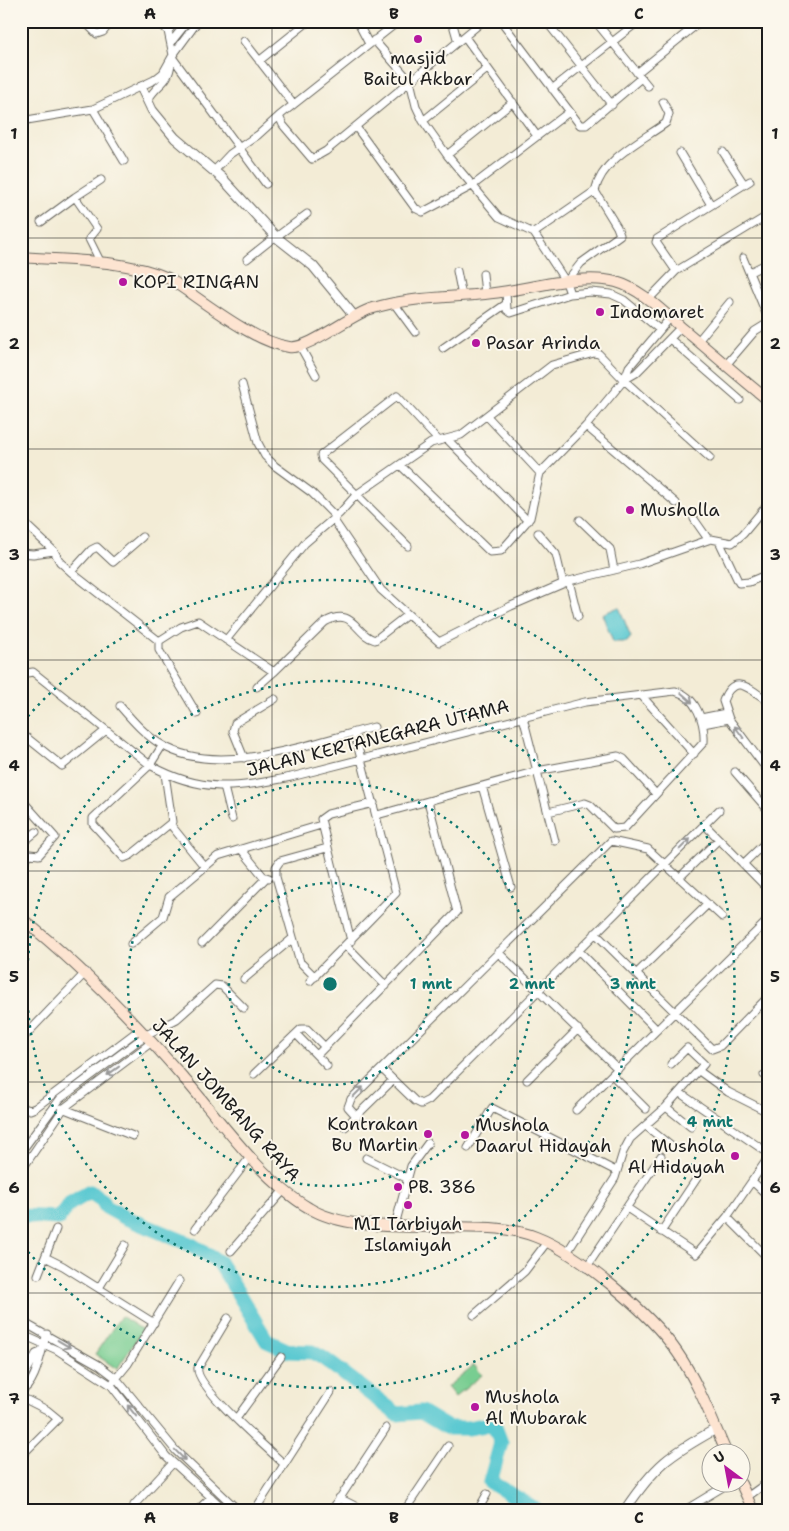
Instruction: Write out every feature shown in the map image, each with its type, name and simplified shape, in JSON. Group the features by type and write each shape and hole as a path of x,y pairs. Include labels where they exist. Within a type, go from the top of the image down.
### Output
{"main road":[{"path":"21,257 101,263 153,272 168,278 234,322 270,341 291,347 300,346 354,316 393,302 506,292 566,282 596,280 616,282 648,300 767,397"},
{"name":"JALAN JOMBANG RAYA","path":"21,918 86,972 146,1035 250,1156 284,1190 309,1208 334,1220 503,1230 534,1236 547,1242 626,1298 659,1330 678,1353 723,1444"},
{"path":"745,1494 753,1510"}],"street":[{"path":"84,21 97,34 103,32 112,21"},
{"path":"148,100 155,89 166,81 170,74 172,41 168,31 158,21"},
{"path":"168,31 176,21"},
{"path":"172,41 188,21"},
{"path":"21,121 93,109 141,87 163,73 198,21"},
{"path":"259,61 309,21"},
{"path":"357,21 371,42 410,81 416,106 424,121 472,186 499,216 534,232 566,282 570,294"},
{"path":"214,171 293,104 399,21"},
{"path":"452,21 458,42"},
{"path":"279,116 283,125 312,158 326,151 356,127 483,21"},
{"path":"501,21 569,112 580,124 586,125 612,105 639,75 694,24"},
{"path":"546,21 612,105"},
{"path":"595,21 648,86"},
{"path":"552,89 639,21"},
{"path":"465,36 537,136"},
{"path":"244,41 293,104"},
{"path":"172,58 266,184"},
{"path":"424,121 487,69"},
{"path":"141,87 152,110 170,132 243,199 276,236 313,266 354,316"},
{"path":"448,155 512,102"},
{"path":"534,232 595,191 598,179 608,166 666,123 669,114 663,102"},
{"path":"93,109 124,161"},
{"path":"356,127 419,211 429,211 472,186 569,112"},
{"path":"676,271 656,240 747,182 723,152"},
{"path":"680,153 711,205"},
{"path":"41,222 101,180"},
{"path":"566,282 581,263 620,235 595,191"},
{"path":"75,197 97,229 90,239 101,263"},
{"path":"247,259 307,214"},
{"path":"648,300 676,271 767,216"},
{"path":"743,258 768,318"},
{"path":"750,272 768,262"},
{"path":"457,271 462,296"},
{"path":"482,274 486,294"},
{"path":"506,292 507,310 511,313 554,297 590,292 611,294 624,300 660,330"},
{"path":"393,302 415,332"},
{"path":"698,341 730,302"},
{"path":"444,348 506,304"},
{"path":"400,465 490,552 501,551 528,521 532,513 540,473 586,426 624,380 629,367 670,318"},
{"path":"726,365 756,331 768,323"},
{"path":"624,380 636,373 681,327"},
{"path":"670,339 740,400"},
{"path":"300,346 316,375"},
{"path":"226,640 305,543 335,518 356,495 431,443 461,435 552,365 573,358 599,354 624,380 710,458"},
{"path":"242,384 258,443 265,456 275,466 312,493 335,518 381,590 439,642 511,606 566,582 666,556 713,539 730,544 736,541 767,508"},
{"path":"408,546 322,460 321,455 390,399 399,397 439,441"},
{"path":"487,416 540,473"},
{"path":"586,426 676,503"},
{"path":"448,440 528,521"},
{"path":"694,519 713,539 739,583 749,582 768,574"},
{"path":"21,520 54,550 60,562 71,572 159,641"},
{"path":"580,520 610,549 614,570"},
{"path":"538,533 556,554 578,618"},
{"path":"71,572 91,550 97,547 114,562 142,537"},
{"path":"21,553 33,554 54,550"},
{"path":"257,687 325,622 333,618 342,617 350,620 375,640 408,615"},
{"path":"159,641 181,627 198,621 274,672"},
{"path":"159,641 158,650 197,714"},
{"name":"JALAN KERTANEGARA UTAMA","path":"21,674 33,672 105,732 165,774 189,781 224,787 266,782 361,760 522,717 605,698 679,692 691,700 702,721"},
{"path":"768,701 745,685 735,686 729,690 723,701 727,716 768,771"},
{"path":"641,695 694,754"},
{"path":"244,758 233,731 235,723 276,699"},
{"path":"120,706 142,731 162,746 182,754 204,758 244,758 374,727"},
{"path":"548,812 584,803 590,805 614,829 622,829 704,742 702,721 727,716"},
{"name":"JALAN KERTANEGARA UTAMA","path":"522,717 555,841"},
{"path":"21,734 62,766 105,732"},
{"path":"327,848 280,861 276,867 276,877 302,966 312,979 349,944 396,893 374,802 354,732"},
{"path":"162,746 150,765 95,815 94,824 126,858 170,824 173,819 165,774"},
{"path":"377,815 537,771 618,756 624,759 656,794"},
{"path":"735,772 768,810"},
{"path":"482,786 511,887"},
{"path":"224,787 232,819"},
{"path":"21,799 55,837 39,854 30,854 21,864"},
{"path":"317,1055 457,912 428,801"},
{"path":"374,802 328,814 321,819 349,944 386,986"},
{"path":"382,1069 415,1101 421,1104 425,1103 719,810"},
{"path":"170,824 204,866"},
{"path":"704,824 768,889"},
{"path":"131,944 163,917 169,896 218,856 322,825"},
{"path":"21,844 36,832"},
{"path":"680,878 719,839"},
{"path":"743,864 768,840"},
{"path":"357,1117 348,1107 348,1103 498,952 612,841 643,847 665,864 722,917"},
{"path":"241,849 265,879"},
{"path":"761,882 768,875"},
{"path":"202,943 265,879 276,877"},
{"path":"636,974 708,904"},
{"path":"576,1110 768,920"},
{"path":"595,933 709,1047 717,1049 767,998"},
{"path":"244,979 293,938"},
{"path":"578,950 657,1030"},
{"path":"498,952 618,1069"},
{"path":"21,1040 86,972"},
{"path":"21,1107 30,1110 35,1108 146,1035 177,1019 217,984 222,986 244,1008"},
{"path":"254,1074 301,1029 307,1029 325,1047"},
{"path":"526,1080 578,1029"},
{"path":"296,1034 327,1066"},
{"path":"21,1152 54,1106 146,1035"},
{"path":"21,1171 64,1108 146,1035"},
{"path":"566,1254 615,1178 626,1145 680,1093 704,1063 687,1048 671,1064"},
{"path":"699,1071 728,1092 766,1107"},
{"path":"612,1075 646,1109"},
{"path":"346,1127 393,1080"},
{"path":"680,1093 768,1153"},
{"path":"54,1106 64,1108 133,1136"},
{"path":"666,1107 691,1126"},
{"path":"468,1148 492,1108 616,1171"},
{"path":"646,1126 671,1146"},
{"path":"394,1225 406,1178 411,1166 428,1143"},
{"path":"195,1229 250,1156"},
{"path":"586,1268 661,1156"},
{"path":"366,1158 406,1178"},
{"path":"627,1208 696,1254 727,1216 768,1158"},
{"path":"661,1232 697,1178"},
{"path":"752,1181 768,1196"},
{"path":"231,1251 284,1190"},
{"path":"727,1216 768,1258"},
{"path":"38,1275 56,1229"},
{"path":"474,1315 524,1271 547,1242"},
{"path":"99,1288 125,1245"},
{"path":"44,1257 99,1288 154,1324"},
{"path":"111,1385 154,1324 179,1281"},
{"path":"228,1318 198,1368 197,1374 205,1386 236,1419 283,1463"},
{"path":"21,1321 100,1365 116,1378 176,1451 238,1510"},
{"path":"21,1334 44,1344 111,1385 174,1463 225,1510"},
{"path":"21,1391 26,1388 42,1358 41,1352 47,1334"},
{"path":"21,1382 36,1354 41,1352"},
{"path":"236,1419 281,1357"},
{"path":"255,1510 283,1463 331,1392"},
{"path":"21,1396 47,1410 58,1419 21,1456"},
{"path":"332,1510 386,1428"},
{"path":"625,1510 656,1467 678,1450 716,1429"},
{"path":"405,1510 448,1446"},
{"path":"134,1505 174,1463"},
{"path":"746,1497 768,1482"},
{"path":"478,1510 487,1494"},
{"path":"685,1510 711,1494"},
{"path":"198,1510 211,1497"},
{"path":"339,1498 363,1510"}],"green space":[{"path":"121,1316 143,1330 117,1369 95,1354"},
{"path":"474,1365 482,1375 455,1397 447,1387"}],"water":[{"path":"619,607 631,637 627,642 613,642 602,614"}],"waterway":[{"path":"21,1216 59,1218 69,1204 90,1192 102,1200 106,1207 124,1217 192,1245 219,1262 267,1341 289,1351 312,1352 323,1358 397,1414 421,1412 448,1428 468,1428 485,1425 495,1427 501,1443 490,1482 537,1510"}],"place":[{"name":"masjid Baitul Akbar","path":"418,39"},
{"name":"KOPI RINGAN","path":"123,282"},
{"name":"Indomaret","path":"600,312"},
{"name":"Pasar Arinda","path":"476,343"},
{"name":"Musholla","path":"630,510"},
{"name":"Kontrakan Bu Martin","path":"428,1134"},
{"name":"Mushola Daarul Hidayah","path":"465,1135"},
{"name":"Mushola Al Hidayah","path":"735,1156"},
{"name":"PB. 386","path":"398,1187"},
{"name":"MI Tarbiyah Islamiyah","path":"408,1205"},
{"name":"Mushola Al Mubarak","path":"475,1407"}]}
